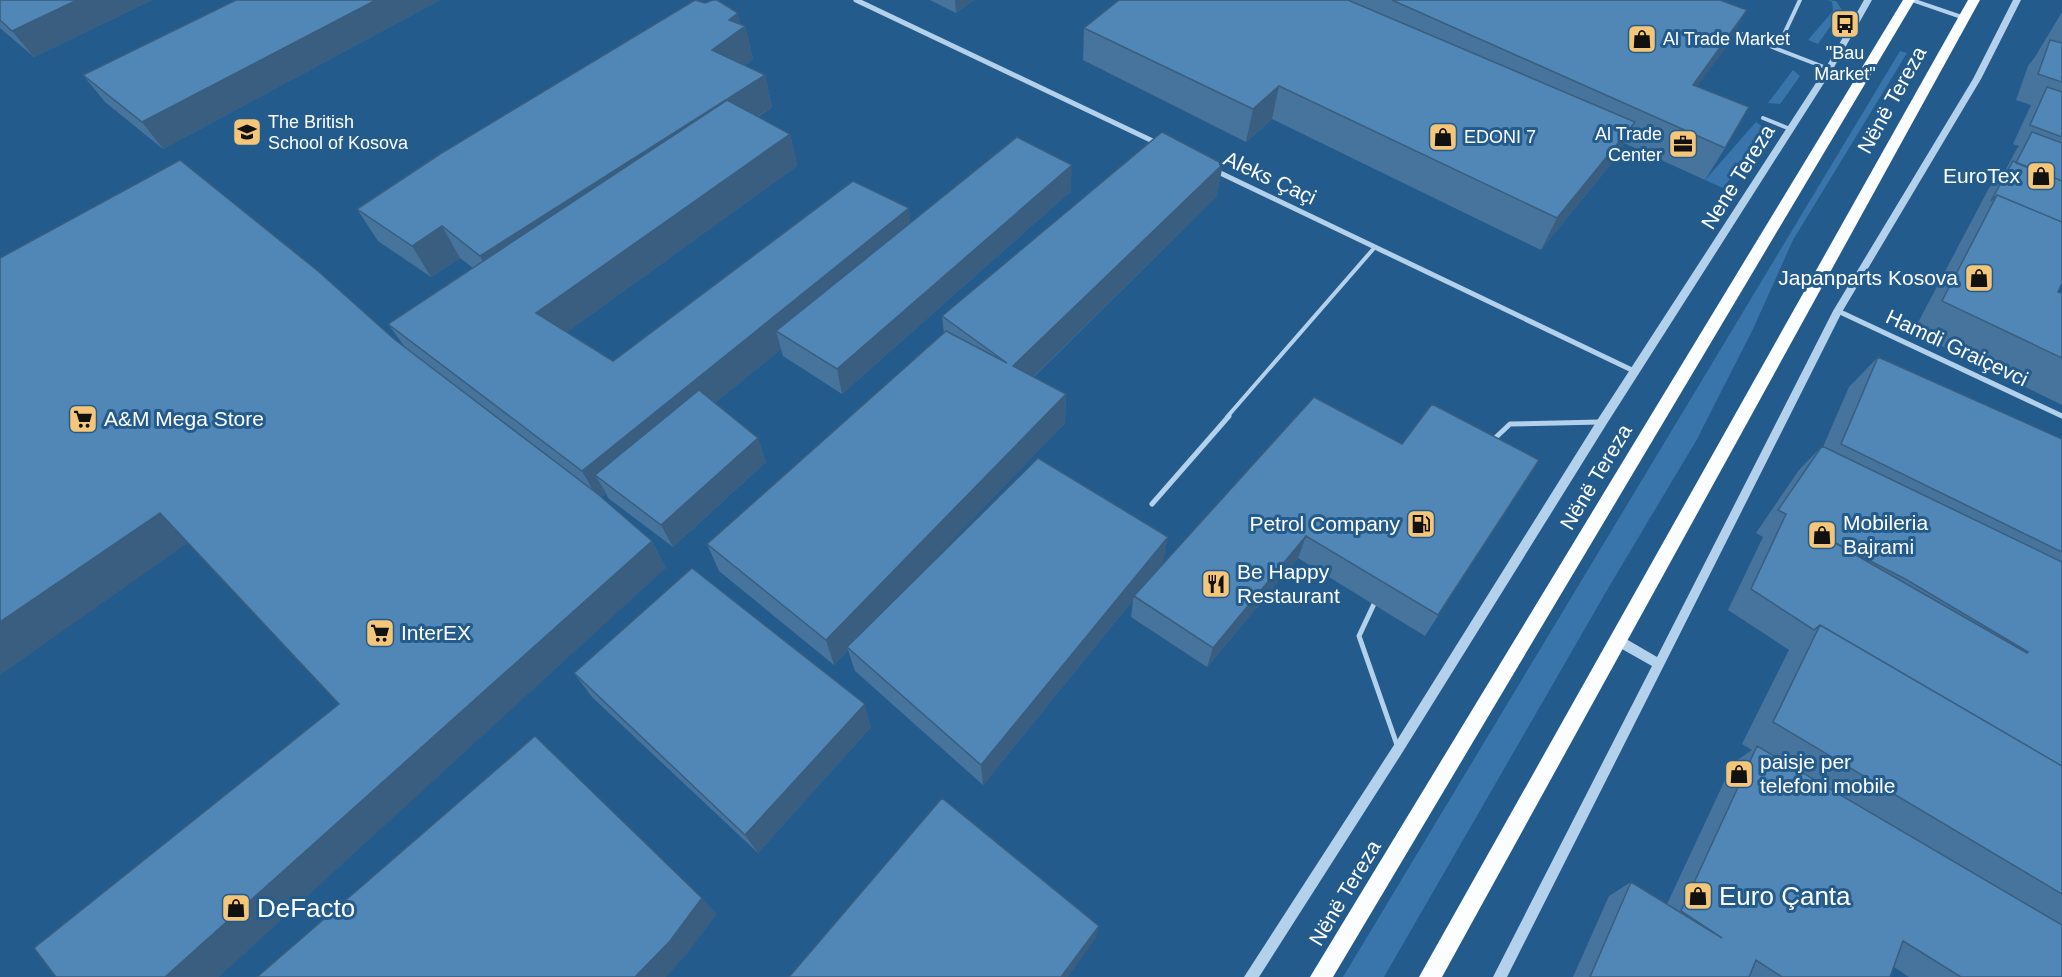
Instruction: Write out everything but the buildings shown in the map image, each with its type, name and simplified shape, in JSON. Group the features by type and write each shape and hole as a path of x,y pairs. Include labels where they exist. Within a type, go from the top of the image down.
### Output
{"highway":[{"name":"Nënë Tereza","path":"1321,977 1910,0"},
{"name":"Nënë Tereza","path":"1430,977 1974,0"}],"street":[{"path":"856,0 1170,149"},
{"name":"Nene Tereza","path":"1636,372 1829,69 1868,0"},
{"path":"1910,0 1964,17"},
{"path":"1500,977 1838,310 1977,79 2017,0"},
{"name":"Aleks Çaçi","path":"1202,165 1636,372"},
{"name":"Hamdi Graiçevci","path":"1838,310 2062,416"},
{"name":"Nënë Tereza","path":"1251,977 1398,749 1602,422 1636,372"},
{"path":"1617,640 1659,664"}],"lane":[{"path":"1777,49 1800,0"},
{"path":"1723,27 1829,69"},
{"path":"1763,118 1790,129"},
{"path":"1152,504 1375,247"},
{"path":"1484,449 1510,424 1602,422"},
{"path":"1374,604 1359,636 1398,749"}],"shaded area":[{"path":"1827,0 1836,1 1842,10 1818,44 1808,40 1833,11 1832,2"},
{"path":"1900,51 1907,53 1793,240 1753,329 1696,441 1610,585 1384,977 1343,977"},
{"path":"1793,70 1800,76 1780,104 1768,103"},
{"path":"1756,122 1767,130 1723,188 1705,180"}],"place":[{"name":"\"Bau Market\"","path":"1845,24"},
{"name":"Al Trade Market","path":"1642,39"},
{"name":"The British School of Kosova","path":"247,132"},
{"name":"EDONI 7","path":"1443,137"},
{"name":"Al Trade Center","path":"1683,144"},
{"name":"EuroTex","path":"2041,176"},
{"name":"Japanparts Kosova","path":"1979,278"},
{"name":"A&M Mega Store","path":"83,419"},
{"name":"Petrol Company","path":"1421,524"},
{"name":"Mobileria Bajrami","path":"1822,535"},
{"name":"Be Happy Restaurant","path":"1216,584"},
{"name":"InterEX","path":"380,633"},
{"name":"paisje per telefoni mobile","path":"1739,774"},
{"name":"Euro Çanta","path":"1698,896"},
{"name":"DeFacto","path":"236,908"}]}
